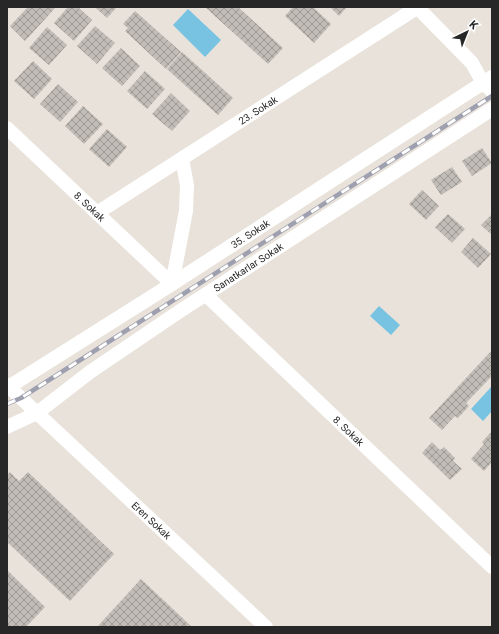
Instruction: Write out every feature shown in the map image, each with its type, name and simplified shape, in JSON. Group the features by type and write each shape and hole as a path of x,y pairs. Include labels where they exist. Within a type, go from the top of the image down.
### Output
{"street":[{"path":"417,7 472,63 489,83"},
{"name":"23. Sokak","path":"97,213 417,7"},
{"name":"35. Sokak","path":"8,387 489,83"},
{"name":"Sanatkarlar Sokak","path":"7,427 37,413 90,372 180,311 492,109"},
{"name":"8. Sokak","path":"7,128 172,284"},
{"path":"172,284 186,211 187,185 182,159"},
{"name":"8. Sokak","path":"206,295 492,567"},
{"name":"Eren Sokak","path":"8,387 266,627"}],"water":[{"path":"188,9 221,40 205,57 173,25"},
{"path":"379,306 400,325 391,335 370,316"},
{"path":"492,386 492,411 483,421 471,409"}],"building":[{"path":"28,7 56,7 25,41 10,26"},
{"path":"68,7 78,7 92,20 74,41 54,23"},
{"path":"95,7 117,7 107,18"},
{"path":"205,7 238,7 283,48 268,64"},
{"path":"293,7 313,7 331,24 314,43 285,16"},
{"path":"330,7 347,7 339,16"},
{"path":"135,11 181,52 166,69 125,31 128,28 123,24"},
{"path":"95,26 115,43 97,64 77,46"},
{"path":"47,27 67,45 49,65 29,48"},
{"path":"121,48 140,66 122,86 102,68"},
{"path":"182,52 233,98 218,115 167,69"},
{"path":"33,61 52,79 34,99 14,81"},
{"path":"145,71 165,89 147,109 127,91"},
{"path":"58,84 78,102 60,122 40,104"},
{"path":"171,93 190,111 172,131 152,114"},
{"path":"83,106 103,124 84,144 65,126"},
{"path":"107,129 127,147 109,167 89,149"},
{"path":"482,148 492,163 472,176 462,161"},
{"path":"452,167 462,182 441,195 431,180"},
{"path":"422,190 439,206 426,220 409,204"},
{"path":"448,214 465,229 452,243 435,227"},
{"path":"492,214 492,235 481,225"},
{"path":"473,238 491,254 478,268 461,252"},
{"path":"492,350 492,376 466,403 469,406 458,418 455,416 442,430 429,418"},
{"path":"492,431 492,462 484,471 471,459 484,444 482,442"},
{"path":"432,442 440,450 444,447 455,458 453,461 462,469 450,480 422,453"},
{"path":"10,472 19,481 28,472 114,554 70,601 7,542 7,475"},
{"path":"7,570 45,607 26,627 7,627"},
{"path":"141,579 192,627 97,627"}],"railway":[{"path":"7,404 21,398 492,96"}]}
